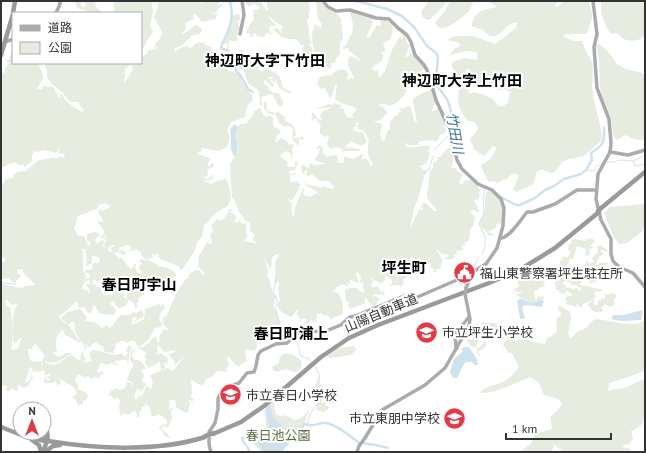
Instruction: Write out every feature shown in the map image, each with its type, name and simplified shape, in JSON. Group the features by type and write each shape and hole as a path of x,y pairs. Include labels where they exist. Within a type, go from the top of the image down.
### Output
{"highway":[{"path":"13,12 15,1"},
{"path":"1,56 12,18"},
{"name":"山陽自動車道","path":"52,441 90,445 139,447 159,446 182,443 205,436 240,422 279,394 304,371 334,347 366,329 499,279 527,266 560,244 645,173"},
{"path":"615,197 633,182"},
{"path":"2,426 12,430"},
{"name":"山陽自動車道","path":"52,441 103,445 147,446 176,443 205,436"},
{"path":"33,441 37,443 43,452"},
{"path":"43,452 46,441"},
{"path":"43,452 53,446 58,445 90,445"}],"main road":[{"path":"56,12 60,1"},
{"path":"240,34 244,15 242,1"},
{"path":"211,452 208,444 210,437 209,430 215,423 218,409 218,399 225,388 239,383 248,372 254,372 258,356 262,351 276,344 287,343 300,332 326,331 341,325 350,317 404,296 406,302 473,272 488,262 497,248 503,227 503,204 495,193 480,185 466,173 457,160 448,126 436,100 427,70 415,56 411,42 405,34 389,19 376,18 350,10 336,11 328,7 322,1"},
{"path":"593,1 597,34 594,47 597,88 610,123 611,143 610,152 598,174 596,199 599,207 600,218 611,239 611,254 613,261 619,267 633,273 645,287"},
{"path":"5,42 12,39"},
{"path":"610,152 628,155 645,150"},
{"path":"500,238 506,237 523,220 527,212 535,212 556,203 577,190 596,190"},
{"path":"357,452 359,446 366,438 382,410 420,388 447,366 468,328 469,317 465,294 473,272"},
{"path":"457,348 455,334 469,317"}],"green space":[{"path":"75,1 80,1 83,3 80,4 83,7 86,6 84,1 95,1 96,7 102,12 86,12 87,11 77,8"},
{"path":"111,1 152,1 153,11 150,26 153,32 145,46 142,48 142,12 113,12 115,9 113,6 115,3"},
{"path":"159,1 199,1 200,3 210,1 213,4 213,1 215,3 216,1 220,3 218,6 221,4 223,5 216,13 210,12 218,15 215,19 202,22 195,14 193,15 194,19 185,23 186,28 181,34 185,33 196,25 202,29 202,31 199,34 191,36 191,38 183,44 175,48 174,51 186,46 189,48 193,47 193,45 198,42 205,43 204,44 211,47 210,49 213,51 212,60 218,60 224,68 240,76 244,85 252,95 253,100 246,110 245,117 231,122 227,131 230,137 227,147 219,151 201,148 202,150 197,154 210,158 208,164 209,166 212,163 214,164 213,167 207,170 208,175 203,178 208,179 215,174 211,180 201,181 208,182 211,185 217,181 226,179 230,189 231,198 228,206 216,213 204,226 202,237 197,242 195,250 183,269 181,270 178,266 160,259 158,254 155,255 151,252 153,258 146,259 158,265 157,266 165,267 175,272 176,276 172,282 166,285 165,283 134,278 137,284 136,285 144,289 144,295 138,298 139,302 136,304 138,306 135,308 134,303 127,299 127,292 123,289 119,291 125,295 121,295 128,300 128,303 120,309 115,305 115,302 112,301 110,304 115,308 116,312 114,312 114,315 100,314 94,304 91,313 87,312 85,307 79,308 77,301 59,316 61,320 73,331 79,341 79,339 87,348 83,351 86,359 83,363 92,361 89,354 92,350 115,355 123,353 125,357 128,352 126,351 128,346 131,346 132,349 130,351 128,365 127,360 114,361 118,366 112,363 108,365 101,363 97,372 104,372 98,379 97,377 91,379 88,376 85,378 79,374 77,375 75,381 78,384 78,390 82,390 88,395 86,401 83,400 83,404 79,405 72,397 77,394 72,386 59,378 61,382 58,386 55,381 53,383 44,383 44,370 40,372 33,372 32,368 30,367 25,383 30,380 32,375 30,372 31,371 33,377 28,386 24,388 18,385 17,392 12,388 10,391 6,391 7,386 1,385 1,284 22,288 35,284 23,273 23,269 17,270 18,274 21,276 15,283 9,278 1,279 1,262 4,262 5,258 1,258 1,187 6,179 13,178 13,175 17,172 25,171 39,160 58,158 59,156 62,158 65,156 64,154 59,153 59,146 56,153 45,150 34,151 32,161 26,167 23,167 25,165 19,165 15,162 1,168 1,72 5,73 5,69 9,63 5,60 10,59 9,57 12,52 12,64 38,64 43,79 37,88 42,89 43,86 52,86 60,98 61,96 58,92 71,105 83,112 79,102 70,102 63,93 52,84 47,77 47,70 45,67 46,64 130,64 125,70 125,82 132,71 133,65 142,64 142,56 148,53 148,50 156,49 156,45 154,49 154,46 162,35 162,32 154,17","holes":["106,203 106,206 108,204 110,206 102,211 101,210 103,208 100,209 98,212 104,222 98,221 104,232 101,238 102,239 106,235 105,240 108,236 104,245 107,249 103,246 104,241 102,240 97,244 95,240 99,234 96,232 87,234 87,242 89,241 91,244 88,246 84,236 79,236 74,229 78,216 97,209 98,205","114,245 115,247 111,247 112,252 114,253 118,252 120,248 126,245 131,246 132,249 128,250 131,251 137,249 137,251 141,252 141,255 147,261 141,259 139,261 143,264 140,264 139,269 144,274 138,273 135,268 133,269 136,267 136,264 133,264 135,266 130,269 122,258 120,257 120,259 115,254 108,251 109,246","81,249 86,249 87,261 85,267 92,263 92,255 100,259 99,263 93,263 93,268 90,270 86,269 86,273 90,274 89,279 85,278 86,275 83,271 83,255 81,254 84,253","85,278 85,282 89,280 90,282 90,284 86,284 90,291 89,294 87,290 82,289","95,279 98,282 101,279 103,281 107,280 110,285 111,282 114,282 112,295 104,295 101,291 101,287 97,287 96,284 93,285 93,281","5,300 12,305 18,303 13,318 14,344 22,337 18,348 13,350 11,348 12,328 10,307 7,306","61,329 65,333 64,334 80,343 80,341 85,348 81,354 80,361 71,355 55,365 46,363 44,360 52,363 59,361 73,353 66,353 59,357 53,353 54,351 58,353 56,340 59,333 61,333","33,340 44,354 42,360 44,369 41,361 33,362 29,358 28,349 31,349 35,344","51,374 50,376 47,376 50,380 48,381 45,376"]},
{"path":"245,1 260,1 266,10 269,10 267,7 268,1 309,1 310,12 307,21 311,42 309,46 312,48 314,55 312,56 311,53 304,55 302,48 304,45 301,45 296,39 288,39 278,34 273,29 278,28 282,34 281,28 284,27 274,21 268,14 270,19 275,24 275,27 271,25 269,29 273,34 265,34 265,37 256,36 257,34 253,33 253,37 248,36 251,34 246,33 254,19 253,10 258,10 260,7 253,4 249,7"},
{"path":"316,1 320,1 326,8 337,14 341,19 343,38 340,42 340,54 335,63 330,63 332,66 329,70 325,64 318,69 317,64 322,63 316,55 313,45 312,34 315,24 321,28 322,24 318,19"},
{"path":"429,1 447,1 429,20 423,18 421,12"},
{"path":"450,1 474,1 469,11 458,20 446,27 439,28 435,23 445,11"},
{"path":"488,1 558,1 555,5 557,7 564,1 589,1 592,13 592,19 586,34 565,34 564,37 574,41 582,41 587,54 591,59 593,68 593,96 601,129 601,141 584,156 562,162 553,173 539,170 536,173 535,180 532,185 516,192 513,189 518,178 517,174 512,174 506,180 504,179 498,183 492,181 489,182 481,165 491,158 496,147 493,146 483,156 474,149 470,139 478,129 476,123 468,121 459,106 458,101 460,87 468,89 470,94 474,92 488,96 494,100 498,106 504,106 508,102 510,92 505,89 500,90 488,87 470,79 470,69 467,69 462,76 457,76 451,65 452,62 464,58 477,60 477,52 466,51 450,55 454,49 460,46 459,43 447,40 454,36 473,36 495,44 515,29 518,23 514,22 499,34 491,36 481,29 472,26 477,14 484,10 497,7"},
{"path":"601,1 645,1 645,36 631,41 621,38 620,35 616,33 611,34 603,19"},
{"path":"350,12 372,19 373,22 367,38 370,37 377,25 381,25 380,21 382,19 386,20 392,24 392,34 389,41 388,40 383,44 385,52 380,52 383,54 383,59 372,69 375,71 378,70 379,78 385,71 391,52 398,39 400,37 402,39 403,34 405,34 407,43 410,45 405,57 411,53 424,68 421,70 422,73 426,72 427,74 423,74 427,78 419,84 414,84 411,78 409,78 408,88 400,100 389,106 379,104 387,113 383,118 381,118 381,120 373,122 380,123 382,125 380,135 383,141 385,140 387,132 390,129 392,120 399,112 402,111 399,109 400,108 402,109 410,106 415,122 417,123 413,99 422,93 431,90 436,105 434,105 431,112 438,109 446,124 443,127 446,128 445,133 440,135 438,140 435,142 434,140 424,141 418,143 417,145 408,145 405,142 406,147 412,148 430,146 427,163 420,166 423,170 426,170 417,202 414,207 410,226 419,210 423,210 423,206 421,209 420,208 423,203 426,203 434,211 437,211 427,198 430,171 433,168 433,162 436,163 438,160 437,157 440,157 448,148 450,148 453,155 453,163 451,168 456,168 457,171 463,174 459,182 462,185 465,180 471,180 477,185 480,191 478,201 476,199 474,201 480,212 476,212 476,210 470,211 475,218 473,227 472,226 470,229 468,242 463,242 465,243 465,246 462,245 463,250 456,251 457,254 453,255 455,256 453,259 444,259 443,258 448,257 449,254 442,254 438,250 436,251 439,253 443,262 440,269 436,269 436,272 434,272 434,269 430,267 431,264 429,263 428,265 425,265 426,267 411,257 410,259 413,266 417,268 417,274 408,276 403,280 404,284 406,284 402,285 402,287 396,285 390,286 390,284 392,284 392,280 385,275 385,280 380,284 378,281 373,280 372,277 372,287 378,287 382,293 383,290 385,296 381,294 373,294 373,297 376,296 380,300 377,301 377,304 374,306 365,297 365,303 350,309 348,305 349,302 347,302 345,297 345,290 357,288 361,292 364,292 364,283 360,282 361,276 357,272 356,275 359,282 358,283 349,279 351,285 346,282 349,287 342,284 333,290 333,292 337,292 340,295 342,299 343,314 330,319 328,315 324,316 322,313 319,314 317,312 316,324 315,321 313,322 311,320 309,323 306,323 307,320 304,318 299,319 298,314 296,314 298,311 297,309 292,317 280,311 278,306 280,300 278,289 279,282 272,282 276,281 275,262 280,253 272,257 271,270 263,256 268,269 267,277 269,278 273,295 276,295 277,298 274,299 275,303 273,305 274,308 276,306 281,328 277,328 276,332 272,334 269,333 266,337 266,341 265,340 266,342 264,343 259,341 256,342 256,350 254,349 253,351 246,349 246,359 248,360 241,364 240,367 237,366 228,356 227,358 229,365 224,369 227,369 227,372 216,372 213,376 206,379 204,385 198,384 191,379 192,394 190,396 194,399 192,402 188,400 191,403 189,404 189,411 186,413 176,407 175,400 169,400 169,409 170,410 172,407 173,408 171,412 172,418 168,428 164,426 161,428 170,439 163,434 159,428 161,425 167,424 167,420 159,414 152,417 149,406 146,402 144,407 142,406 141,411 139,412 139,417 137,417 137,413 134,411 129,415 123,413 121,417 119,408 120,400 118,398 114,399 111,395 104,397 109,395 111,391 117,388 120,390 125,388 127,382 131,383 132,386 136,387 137,389 134,397 136,400 140,395 141,397 142,396 147,386 151,389 153,383 150,375 167,368 173,371 183,358 175,365 174,360 169,354 175,352 175,350 166,352 163,351 158,344 157,355 160,353 167,357 167,365 164,362 165,368 161,370 160,362 149,368 145,363 145,360 146,361 147,359 145,358 146,353 137,348 144,347 154,337 156,337 159,343 160,335 164,329 168,329 163,324 171,305 177,292 189,274 196,270 200,271 204,275 205,274 198,266 198,258 209,239 208,244 211,244 212,241 210,238 211,233 213,232 211,225 218,218 219,221 224,219 229,211 228,210 232,209 233,210 230,212 237,218 234,220 236,223 240,221 242,224 246,223 247,237 244,241 258,244 253,240 255,235 250,231 250,222 247,222 239,212 234,199 232,198 230,164 238,152 236,129 240,124 246,124 254,114 253,112 260,108 263,115 267,117 270,115 273,118 273,126 280,130 280,133 276,136 277,139 275,141 277,142 281,138 287,141 289,145 294,145 292,149 292,158 290,153 286,151 280,155 287,161 288,167 295,167 295,161 297,161 298,164 294,171 289,172 289,174 296,172 294,177 294,173 290,176 290,182 297,181 300,184 298,191 292,200 287,199 292,203 291,210 294,218 295,208 303,188 305,189 303,192 304,195 310,197 317,193 320,195 306,185 304,181 308,185 317,186 320,188 326,186 332,190 334,186 330,181 320,181 312,174 310,176 306,175 306,169 303,175 302,165 305,164 304,166 309,168 310,163 314,165 326,164 315,160 319,154 320,148 316,149 319,145 323,148 323,153 327,156 326,157 335,155 337,156 339,163 344,163 344,157 353,159 362,154 361,160 365,158 371,167 373,163 368,152 369,140 364,131 359,129 357,126 359,123 355,123 356,125 354,129 352,129 356,132 363,132 366,143 361,146 351,141 345,147 360,149 360,151 345,151 343,153 342,149 337,147 330,149 327,144 329,137 327,135 325,137 320,133 321,126 316,118 312,121 311,119 312,112 318,119 322,120 320,116 322,112 332,107 316,108 323,107 328,104 332,105 334,103 341,105 340,108 344,109 347,117 353,118 352,114 357,110 352,106 337,101 335,98 337,84 335,85 333,94 330,98 325,88 320,89 321,86 319,87 317,83 320,77 331,76 341,69 348,73 347,82 350,78 354,79 348,65 348,59 350,56 359,61 360,60 349,51 348,48 342,49 346,46 350,35 352,35 353,24"},
{"path":"236,14 240,14 240,20 242,20 242,22 239,20 237,22 239,22 238,26 240,26 240,30 239,29 237,35 238,41 229,41 229,53 227,49 227,43 222,44 225,42 231,17"},
{"path":"597,43 606,49 618,65 645,75 645,139 637,140 625,135 617,140 613,135 611,117 600,87 599,57 596,46"},
{"path":"239,50 243,50 249,61 255,59 250,65 251,67 256,65 261,72 267,69 275,72 280,77 282,86 291,91 291,93 282,90 277,84 276,78 274,83 272,80 273,77 267,78 272,79 270,81 274,84 273,87 265,80 263,83 269,87 268,89 273,93 278,93 281,96 280,97 283,101 282,107 278,105 271,94 261,97 262,105 260,106 259,91 248,83 243,69 240,69 236,59 238,58"},
{"path":"265,100 267,104 267,111 276,113 277,111 285,117 285,121 293,126 296,135 292,139 293,128 287,125 286,127 281,125 275,114 273,115 266,112 264,107"},
{"path":"302,136 304,138 303,140 297,139 299,141 299,146 292,139 300,138"},
{"path":"488,190 500,200 503,213 503,224 501,226 500,223 496,224 496,228 488,232 494,234 490,236 480,224 485,211 485,198"},
{"path":"645,205 645,221 643,231 627,243 619,244 614,238 605,212 610,207"},
{"path":"591,238 594,242 590,246 594,247 590,249 589,256 585,255 586,249 577,246 573,259 569,259 569,264 563,268 565,270 562,268 559,262 562,260 561,257 563,258 564,256 567,258 571,252 568,250 569,244 573,242 570,241 573,239 586,241 586,239"},
{"path":"600,245 608,250 606,252 601,250 604,254 600,256 595,265 609,262 606,265 607,266 602,266 600,268 603,275 605,274 606,277 602,278 601,276 595,279 597,280 596,282 593,282 592,284 584,279 580,285 603,290 594,292 596,296 594,299 594,305 598,305 598,299 600,301 602,298 605,299 605,293 608,295 611,293 615,294 617,297 614,299 614,305 610,307 605,304 601,309 605,310 595,312 588,304 592,301 591,300 583,304 582,308 578,306 578,304 576,305 577,308 572,305 567,305 566,303 568,301 565,301 567,295 571,297 572,295 567,290 565,294 559,293 559,290 556,290 555,281 559,281 562,272 564,271 570,281 568,283 566,280 562,283 567,285 561,290 565,287 574,289 577,288 578,291 581,290 581,287 579,288 577,285 571,285 571,277 580,268 582,268 588,260 588,264 595,261 591,259 597,253 598,250 596,247"},
{"path":"121,250 126,252 124,255 118,252"},
{"path":"535,265 540,275 544,273 543,270 546,273 541,279 537,273 534,277 539,281 545,280 543,285 545,286 544,287 534,291 535,300 540,296 545,297 542,300 531,303 513,293 513,292 514,291 515,294 523,292 514,290 519,286 519,279 523,278 524,276 523,274 519,273"},
{"path":"160,304 161,306 163,304 165,309 159,317 161,324 164,316 166,315 161,327 155,328 148,340 139,347 133,340 127,343 125,341 120,341 117,344 116,342 116,348 113,351 114,353 105,352 103,347 96,342 90,347 94,348 91,348 79,339 74,329 74,321 69,325 61,318 67,312 81,309 87,318 84,321 95,322 102,328 106,325 109,326 108,329 121,315 129,315 142,310 144,315 142,318 133,324 137,318 133,317 132,324 133,325 144,320 145,309"},
{"path":"559,305 570,312 571,319 568,334 570,338 572,338 577,332 586,328 596,319 628,324 641,323 645,320 645,370 632,376 609,383 608,391 627,387 645,379 645,421 639,427 631,431 633,439 629,444 623,445 623,447 631,449 630,452 562,452 554,444 552,452 521,452 531,444 535,434 552,429 550,417 562,404 558,399 544,395 539,383 530,377 500,390 480,393 489,386 505,381 519,367 512,353 509,353 503,345 507,339 516,342 520,339 526,338 531,341 545,344 547,338 556,331 556,319 562,314 558,310"},
{"path":"483,322 496,323 502,334 500,332 498,333 494,329 494,331 492,330 491,332 493,334 488,336 485,340 481,324"},
{"path":"478,323 479,338 476,347 479,348 485,341 487,345 478,351 480,355 478,357 478,354 476,353 477,348 470,346 466,339 467,337 471,340 474,337 470,333 471,326 475,327"},
{"path":"353,346 356,350 351,355 332,358 325,357 339,348"},
{"path":"134,349 136,350 133,351 132,357 142,363 146,371 144,368 141,371 144,375 142,381 146,384 142,391 133,386 132,382 127,380 131,369 134,366 130,360 131,351"},
{"path":"285,353 293,355 301,360 302,365 300,370 295,372 286,369 276,372 273,370 272,367 278,364 280,357"},
{"path":"319,374 322,403 324,402 329,408 324,412 316,410 316,386 318,383"},
{"name":"春日池公園","path":"271,402 274,403 276,414 282,417 284,415 292,418 293,420 299,419 303,416 310,407 304,426 283,451 284,452 261,452 258,447 245,436 250,432 260,431 266,428 264,411 267,405"}],"water":[{"path":"235,124 238,127 236,134 238,148 236,156 234,156 232,153 230,129"},
{"path":"520,298 531,303 542,300 544,301 542,307 527,305 523,306 522,308 525,318 520,319 517,301"},
{"path":"643,310 641,320 621,321 611,319 613,315 623,315"},
{"path":"464,347 469,347 477,359 478,365 475,365 472,362 466,362 457,378 453,378 450,372 454,359 463,351 461,349"},
{"path":"270,405 273,417 283,427 285,435 296,433 287,442 288,444 281,452 264,452 249,435 251,433 261,439 265,438 265,432 269,427 266,408"}],"waterway":[{"path":"232,1 230,3 232,11 230,24 221,48 228,51 237,72 248,89 253,92"},
{"name":"竹田川","path":"356,1 387,9 402,16 414,27 427,46 436,53 438,57 436,81 437,85 448,101 456,129 457,155"},
{"name":"竹田川","path":"451,129 456,127"},
{"name":"竹田川","path":"501,197 516,205 520,205 535,198 545,190 564,179 581,174 586,170 592,160 591,153 602,143 604,128"},
{"path":"438,146 447,137"},
{"path":"430,165 434,155"},
{"path":"607,162 620,160 634,161 643,156"},
{"path":"634,162 635,166 645,164"},
{"path":"586,170 593,171 602,163"},
{"path":"425,174 430,167"},
{"path":"485,188 483,200 484,213 479,224 485,236 485,241"},
{"path":"482,254 485,248 485,242"},
{"path":"475,264 479,257"},
{"path":"473,270 471,267 475,265"},
{"path":"275,276 276,282 273,292 277,301 277,307"},
{"path":"1,283 16,284"},
{"path":"276,310 281,328 292,337"},
{"path":"294,339 298,345 301,356 311,361"},
{"path":"307,425 310,414 317,404 315,386 319,378 319,374 315,366"},
{"path":"294,434 299,431 304,424 314,425 326,423 339,428 359,443"},
{"path":"249,452 242,439 249,434 252,437"},
{"path":"362,443 388,448"}],"place":[{"name":"福山東警察署坪生駐在所","path":"465,273"},
{"name":"市立坪生小学校","path":"427,332"},
{"name":"市立春日小学校","path":"231,395"},
{"name":"市立東朋中学校","path":"455,418"}],"district":[{"name":"神辺町大字下竹田","path":"265,60"},
{"name":"神辺町大字上竹田","path":"462,80"},
{"name":"坪生町","path":"404,267"},
{"name":"春日町宇山","path":"139,284"},
{"name":"春日町浦上","path":"291,333"}]}
